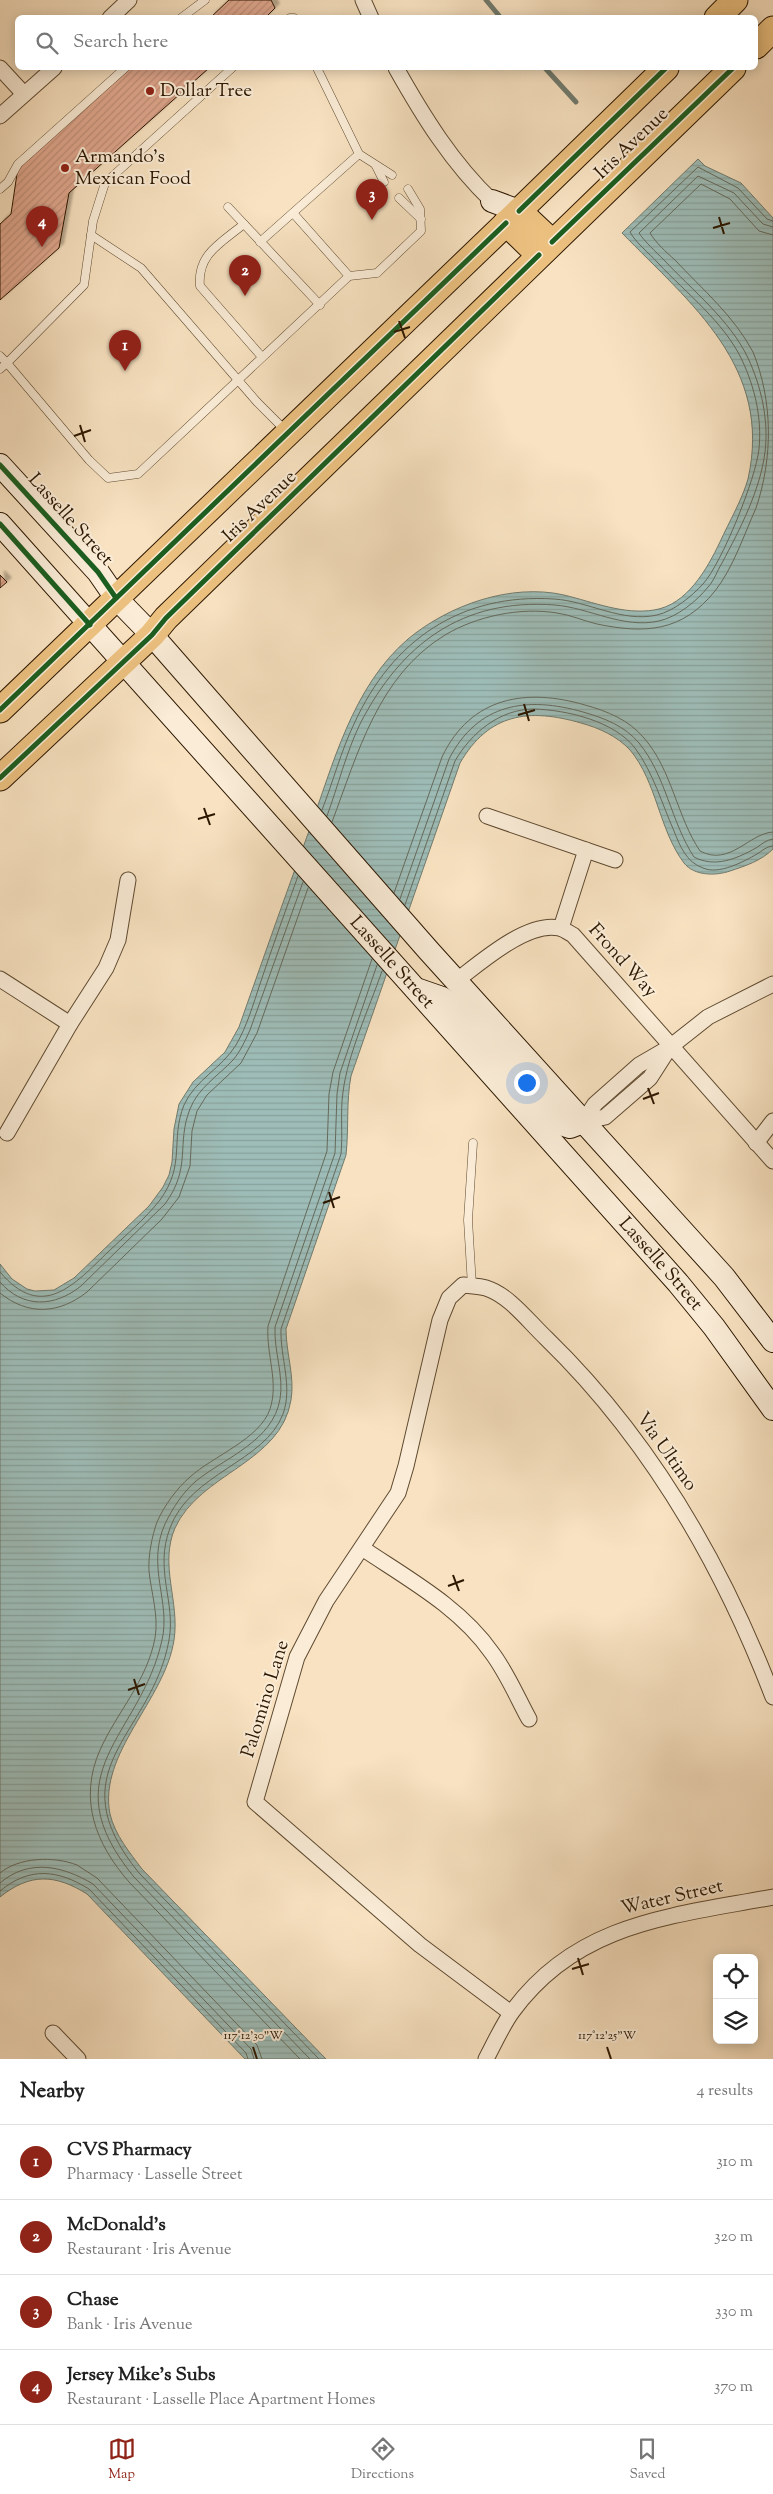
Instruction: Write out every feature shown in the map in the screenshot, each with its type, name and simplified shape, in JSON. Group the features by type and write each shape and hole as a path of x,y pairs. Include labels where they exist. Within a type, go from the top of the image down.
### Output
{"main road":[{"path":"721,15 736,0"},
{"name":"Iris Avenue","path":"0,710 664,70"},
{"name":"Iris Avenue","path":"0,778 123,660 152,635 166,618 731,70"},
{"path":"492,201 513,217 546,248"},
{"name":"Lasselle Street","path":"0,464 98,572 116,598 152,635 429,951 724,1277 773,1341"},
{"name":"Lasselle Street","path":"0,524 678,1283 714,1328 773,1409"},
{"path":"414,988 442,998 454,1008 558,1123 570,1127 583,1122"}],"street":[{"path":"113,15 129,0"},
{"path":"363,0 370,15"},
{"path":"0,68 24,94"},
{"path":"0,116 52,70"},
{"path":"397,70 424,117 465,174 492,201"},
{"path":"487,816 615,860"},
{"path":"561,928 586,850"},
{"path":"6,1133 70,1024 106,968 115,947 128,880"},
{"name":"Frond Way","path":"456,981 510,942 534,931 550,927 561,928 573,935 773,1161"},
{"path":"0,979 70,1024"},
{"path":"583,1122 594,1104 639,1065 670,1046 708,1018 773,984"},
{"path":"756,1142 773,1121"},
{"name":"Palomino Lane","path":"468,1286 449,1298 440,1320 398,1493 326,1601 297,1657 255,1802 420,1945 511,2013"},
{"name":"Via Ultimo","path":"468,1286 487,1288 507,1300 561,1352 606,1402 676,1499 698,1537 756,1653 773,1696"},
{"path":"362,1548 447,1606 471,1628 492,1652 529,1719"},
{"name":"Water Street","path":"486,2059 511,2013 534,1985 564,1960 594,1941 621,1929 650,1921 773,1898"},
{"path":"53,2033 78,2059"}],"lane":[{"path":"185,15 205,0"},
{"path":"0,189 8,182 18,164 123,70"},
{"path":"0,370 84,286 91,235 105,182 230,70"},
{"path":"318,70 359,154 392,174"},
{"path":"260,242 359,154"},
{"path":"376,166 384,182"},
{"path":"0,356 89,460 108,478 138,474 349,276 377,273 421,231 420,209 408,189"},
{"path":"399,198 421,219"},
{"path":"228,207 320,305"},
{"path":"293,213 349,276"},
{"path":"244,224 203,259 199,272 200,286 262,357"},
{"path":"91,235 140,268 238,380 288,432"},
{"path":"468,1286 468,1220 473,1143"}],"water":[{"path":"698,159 705,166 741,183 773,218 773,849 753,863 724,873 699,873 688,867 669,836 646,777 630,750 607,733 581,723 544,716 512,719 497,724 484,734 471,746 460,763 351,1076 346,1155 286,1329 292,1391 284,1421 272,1439 256,1454 202,1494 187,1509 175,1528 169,1556 175,1626 174,1640 159,1684 123,1748 114,1770 109,1791 112,1822 123,1843 142,1869 326,2059 245,2059 87,1894 64,1883 43,1879 32,1880 22,1884 0,1897 0,1264 12,1279 27,1289 35,1291 54,1290 74,1278 149,1206 163,1187 169,1175 172,1162 174,1129 179,1104 193,1082 225,1052 239,1027 346,728 372,680 389,658 408,639 442,616 461,607 502,595 523,592 544,592 564,595 631,611 654,610 666,607 676,601 686,593 702,574 735,511 748,479 753,439 749,403 737,371 720,341 699,313 622,233"}],"building":[{"path":"229,0 271,0 275,8 268,15 213,15"},
{"path":"128,70 207,70 69,193 59,248 0,300 0,224 11,214 18,167"},
{"path":"0,575 7,582 0,588"}],"waterway":[{"path":"486,0 498,15"},
{"path":"547,70 576,102"}],"cycle path":[{"path":"519,211 664,70"},
{"path":"552,242 731,70"},
{"path":"0,710 506,223"},
{"path":"0,778 152,635 166,618 539,255"},
{"path":"0,465 98,572 116,598"},
{"path":"0,524 90,625"}],"place":[{"name":"Dollar Tree","path":"150,91"},
{"name":"Armando's Mexican Food","path":"65,168"},
{"name":"Chase","path":"372,220"},
{"name":"Jersey Mike's Subs","path":"42,247"},
{"name":"McDonald's","path":"245,296"},
{"name":"CVS Pharmacy","path":"125,371"}]}
